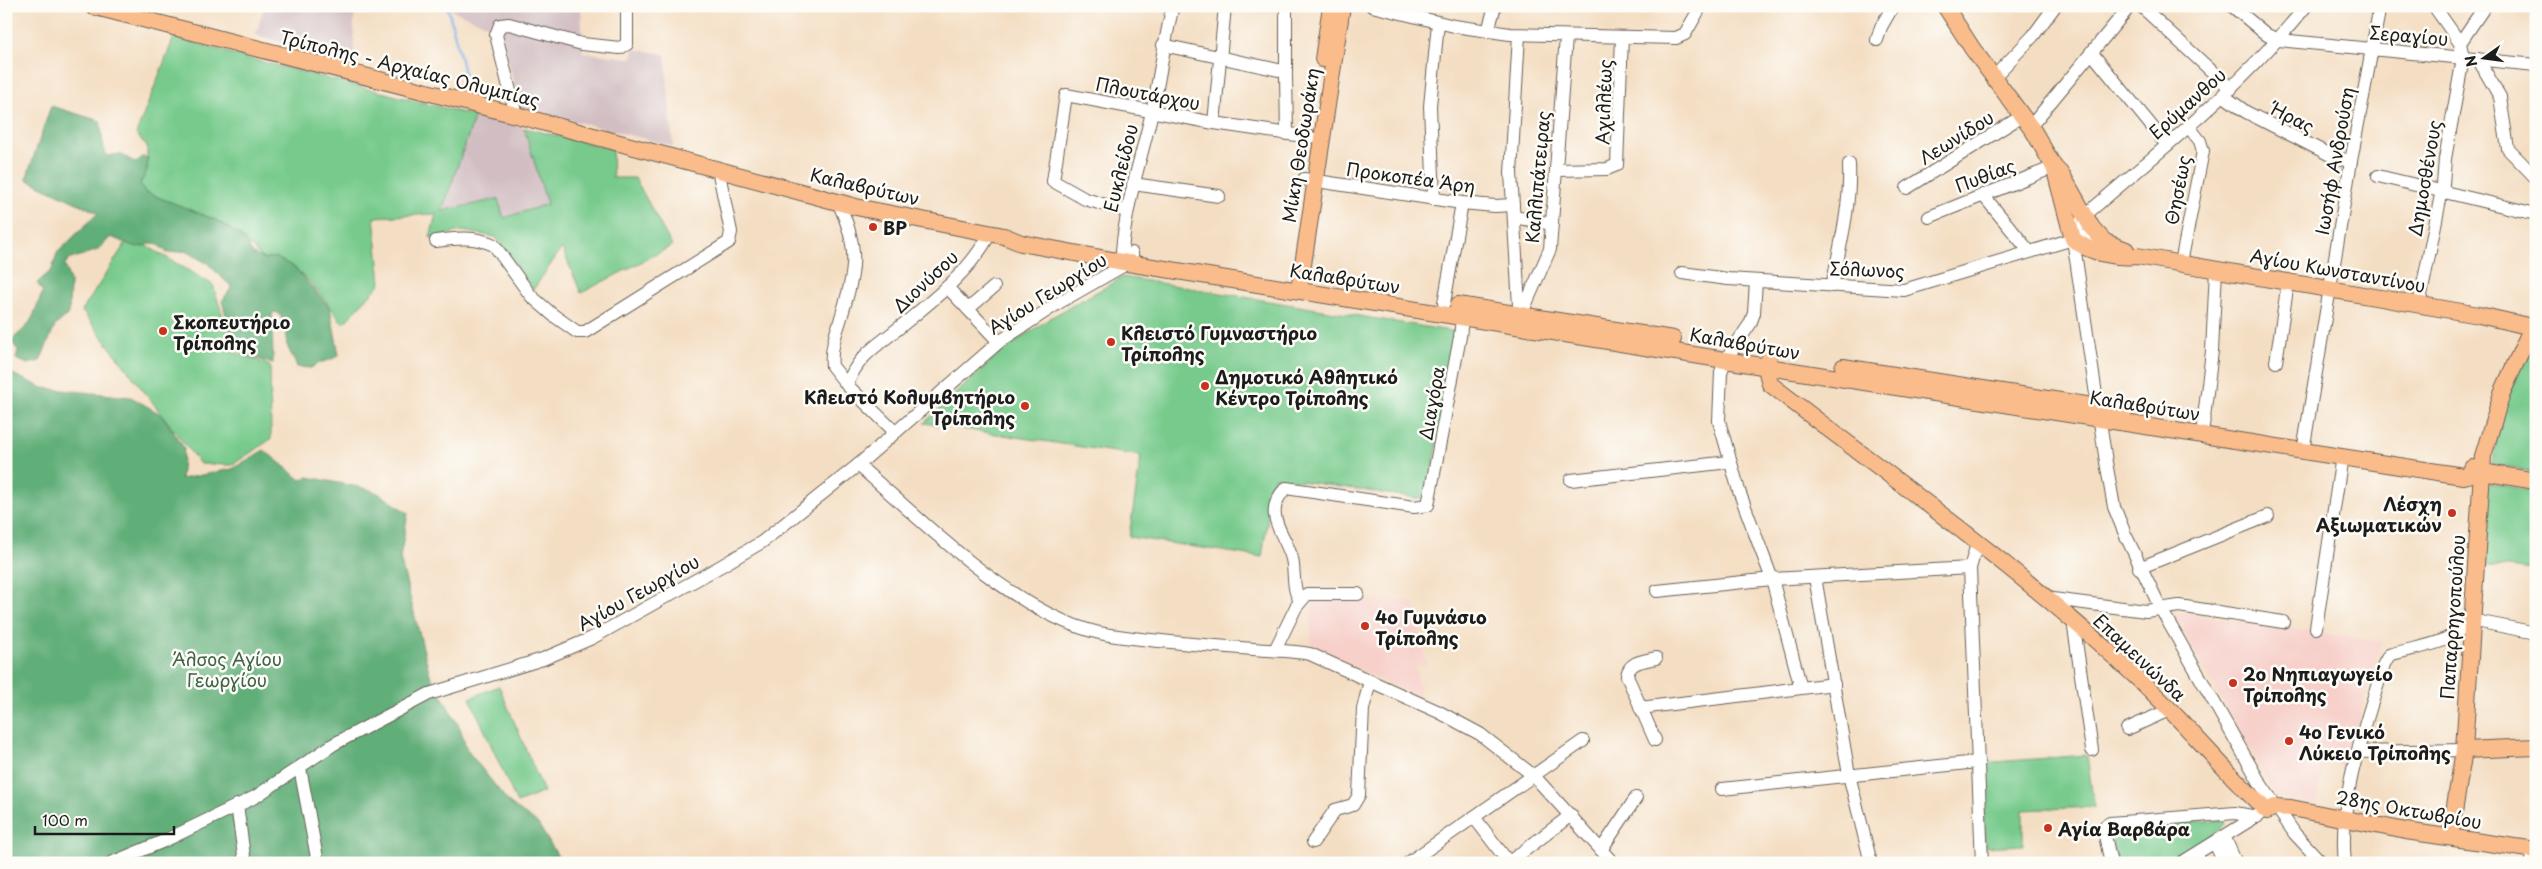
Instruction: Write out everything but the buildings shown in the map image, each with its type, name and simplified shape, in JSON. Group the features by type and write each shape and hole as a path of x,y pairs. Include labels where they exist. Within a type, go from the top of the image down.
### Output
{"main road":[{"name":"Τρίπολης - Αρχαίας Ολυμπίας","path":"92,6 278,56 516,115 718,169"},
{"name":"Μίκη Θεοδωράκη","path":"1309,180 1310,137 1331,6"},
{"name":"Μίκη Θεοδωράκη","path":"1294,284 1309,180 1342,6"},
{"name":"Αγίου Κωνσταντίνου","path":"1945,6 2026,121 2054,168 2062,175 2084,217 2096,234 2113,247 2137,256 2419,305 2534,322"},
{"name":"Αγίου Κωνσταντίνου","path":"2054,168 2055,179 2064,198 2073,239 2080,245 2102,253 2126,257 2137,256"},
{"name":"Καλαβρύτων","path":"718,169 838,202 997,235 1021,243 1128,256 1730,354 1769,362 2099,412 2304,446 2464,465 2482,472 2536,481"},
{"path":"2064,198 2084,217"},
{"name":"Καλαβρύτων","path":"1294,284 1444,303 1463,312"},
{"name":"Παπαρρηγοπούλου","path":"2450,837 2464,750 2483,456 2502,393 2534,322"},
{"name":"Επαμεινώνδα","path":"1769,362 1770,384 1977,544 2073,621 2150,689 2266,811"},
{"name":"Καλαβρύτων","path":"2304,446 2342,456 2463,476 2482,472"},
{"path":"2464,750 2536,747"},
{"name":"28ης Οκτωβρίου","path":"2266,811 2346,819 2533,854"}],"street":[{"path":"516,115 496,35 500,25 509,24 582,44 620,48 627,44 628,6"},
{"name":"Ευκλείδου","path":"1128,256 1126,211 1152,111 1163,46 1173,6"},
{"path":"1214,123 1225,6"},
{"path":"1286,6 1287,134"},
{"path":"1372,6 1438,23 1488,31 1519,35 1566,37 1680,37 1691,26 1701,6"},
{"path":"1488,31 1495,6"},
{"path":"1877,40 1881,26 1893,6"},
{"path":"1994,77 2033,36 2055,6"},
{"name":"Λεωνίδου","path":"1908,188 2026,121 2091,52 2130,6"},
{"name":"Ήρας","path":"2141,6 2246,112 2336,158 2351,161"},
{"path":"2232,6 2270,37 2279,40"},
{"name":"Ερύμανθου","path":"2084,217 2227,92 2279,40 2306,6"},
{"name":"Ιωσήφ Ανδρούση","path":"2304,446 2329,288 2380,6"},
{"path":"2434,6 2460,43 2463,58"},
{"path":"2460,43 2485,6"},
{"path":"1434,199 1430,99 1438,23"},
{"path":"1519,35 1511,164 1520,321"},
{"name":"Αχιλλέως","path":"1556,170 1607,169 1615,167 1619,157 1622,36"},
{"name":"Καλλιπάτειρας","path":"1520,321 1529,292 1547,258 1552,224 1566,37"},
{"name":"Σεραγίου","path":"2279,40 2536,65"},
{"path":"1163,46 1281,69 1286,72"},
{"path":"2091,52 2167,145"},
{"name":"Δημοσθένους","path":"2419,305 2442,191 2444,159 2463,58"},
{"path":"2478,60 2500,97 2508,149 2536,178"},
{"name":"Πλουτάρχου","path":"1126,211 1085,199 1053,181 1066,95 1214,123 1310,137"},
{"name":"Θησέως","path":"2181,263 2203,151 2200,141 2189,127"},
{"path":"1832,286 1848,190 1849,164"},
{"name":"Πυθίας","path":"1929,218 2054,168"},
{"path":"436,242 462,238 486,241 494,245 531,296 552,315 577,332 585,332 729,242 732,232 718,169"},
{"path":"2378,176 2536,214"},
{"name":"Προκοπέα Άρη","path":"1309,180 1462,203 1495,206 1552,224"},
{"path":"1133,184 1219,196"},
{"path":"1983,195 2029,251"},
{"path":"838,202 850,232 855,258 831,359 834,371 895,432"},
{"path":"1444,303 1462,203"},
{"path":"2084,217 2073,239 2114,507 2139,568 2266,811 2295,834 2322,863"},
{"name":"Διονύσου","path":"847,385 858,361 946,287 997,235"},
{"name":"Σόλωνος","path":"1682,273 1756,281 1904,290 2029,251 2086,236 2113,247"},
{"name":"Αγίου Γεωργίου","path":"111,863 164,841 274,786 334,744 429,694 551,656 617,626 762,542 858,465 999,342 1128,256"},
{"path":"2202,429 2212,350 2216,270"},
{"path":"1756,281 1754,313 1745,333 1720,372 1718,412 1729,462 1772,579 1801,688"},
{"path":"2276,362 2288,282"},
{"path":"946,287 999,342"},
{"path":"968,309 994,287"},
{"name":"Διαγόρα","path":"1300,600 1295,592 1290,552 1276,528 1275,520 1278,500 1286,488 1414,507 1428,505 1463,312"},
{"path":"2316,628 2342,456"},
{"path":"1571,480 1729,462"},
{"path":"858,465 969,561 1002,585 1059,620 1109,635 1310,654 1458,721 1487,739 1534,776 1613,863"},
{"path":"2139,568 2268,516"},
{"path":"1977,544 1970,568 1982,863"},
{"path":"1657,591 1772,579 1970,568"},
{"path":"1815,577 1849,775 1871,863"},
{"path":"1275,650 1300,600 1312,593 1358,594"},
{"path":"2045,598 2146,611 2179,606 2283,622"},
{"path":"2345,863 2349,785 2384,664 2389,654 2441,642 2460,632 2471,620 2536,633"},
{"path":"2073,621 2092,750"},
{"path":"1656,658 1635,663 1628,671 1628,681 1656,740"},
{"path":"1313,842 1335,810 1353,804 1358,799 1361,782 1363,709 1370,681"},
{"path":"1640,708 1834,684"},
{"path":"2127,729 2168,710"},
{"path":"1408,863 1425,857 1474,817 1583,740"},
{"path":"2358,752 2464,750"},
{"path":"1722,789 1977,762"},
{"path":"300,768 318,863"},
{"path":"1601,850 1636,798"},
{"path":"237,805 245,863"},
{"path":"2181,863 2203,857 2220,841 2266,811"},
{"path":"2111,863 2104,831 2105,826 2110,823 2266,811"},
{"path":"1474,817 1509,863 1571,815"},
{"path":"2220,841 2224,863"},
{"path":"2220,841 2236,863"}],"shaded area":[{"path":"264,6 354,6 354,62 256,35"},
{"path":"442,6 581,6 583,52 628,58 632,57 634,49 665,54 673,146 519,107 503,37 496,29"},
{"path":"475,116 524,128 547,204 503,218 442,211"},
{"name":"4ο Γυμνάσιο Τρίπολης","path":"1312,597 1415,602 1426,665 1416,666 1420,699 1324,652 1311,650"},
{"path":"2171,611 2384,642 2380,648 2345,767 2324,760 2317,805 2277,798 2183,631 2184,623 2176,621"}],"green space":[{"path":"174,37 251,59 475,116 442,211 498,199 504,218 547,204 524,128 612,149 613,178 635,178 672,246 581,293 562,248 533,290 496,237 462,231 430,238 436,214 374,217 381,283 343,324 319,292 297,270 275,259 264,260 239,234 216,220 145,192 140,184 147,170 147,146 136,134"},
{"path":"51,106 100,121 107,156 120,154 136,163 142,157 148,158 147,170 140,184 145,192 216,220 244,239 253,254 264,259 275,257 294,267 330,308 339,355 311,368 297,367 287,345 285,325 277,312 272,313 273,364 248,356 235,349 222,301 232,287 207,263 185,251 167,253 153,243 140,247 111,237 98,250 68,260 65,265 70,282 69,313 55,326 40,361 28,364 16,359 18,350 10,341 24,329 32,318 43,292 37,283 52,270 57,253 98,213 26,179"},
{"name":"Σκοπευτήριο Τρίπολης","path":"130,236 213,285 234,352 270,366 271,439 232,465 200,464 82,311"},
{"name":"Δημοτικό Αθλητικό Κέντρο Τρίπολης","path":"1123,277 1456,332 1428,500 1274,477 1262,557 1129,537 1141,456 924,423 1003,350 1052,317"},
{"path":"2532,339 2536,339 2536,473 2492,464 2501,417 2519,363"},
{"name":"Άλσος Αγίου Γεωργίου","path":"6,371 43,388 131,397 162,415 184,448 181,479 232,469 264,450 301,480 308,477 364,488 378,493 408,513 400,558 430,675 460,728 467,750 509,803 538,824 562,863 6,863"},
{"path":"2489,483 2536,491 2536,570 2480,564"},
{"path":"499,686 544,792 517,803 470,698"},
{"path":"2087,755 2094,807 2023,810 2023,845 1985,847 1982,763"},
{"path":"2224,820 2225,824 2219,830 2162,863 2117,863 2111,833 2114,828"}],"waterway":[{"path":"445,6 449,12 469,93"}],"place":[{"name":"BP","path":"873,227"},
{"name":"Σκοπευτήριο Τρίπολης","path":"163,331"},
{"name":"Κλειστό Γυμναστήριο Τρίπολης","path":"1111,342"},
{"name":"Δημοτικό Αθλητικό Κέντρο Τρίπολης","path":"1205,386"},
{"name":"Κλειστό Κολυμβητήριο Τρίπολης","path":"1025,406"},
{"name":"Λέσχη Αξιωματικών","path":"2452,513"},
{"name":"4ο Γυμνάσιο Τρίπολης","path":"1365,626"},
{"name":"2ο Νηπιαγωγείο Τρίπολης","path":"2233,683"},
{"name":"4ο Γενικό Λύκειο Τρίπολης","path":"2289,741"},
{"name":"Αγία Βαρβάρα","path":"2048,828"}]}
